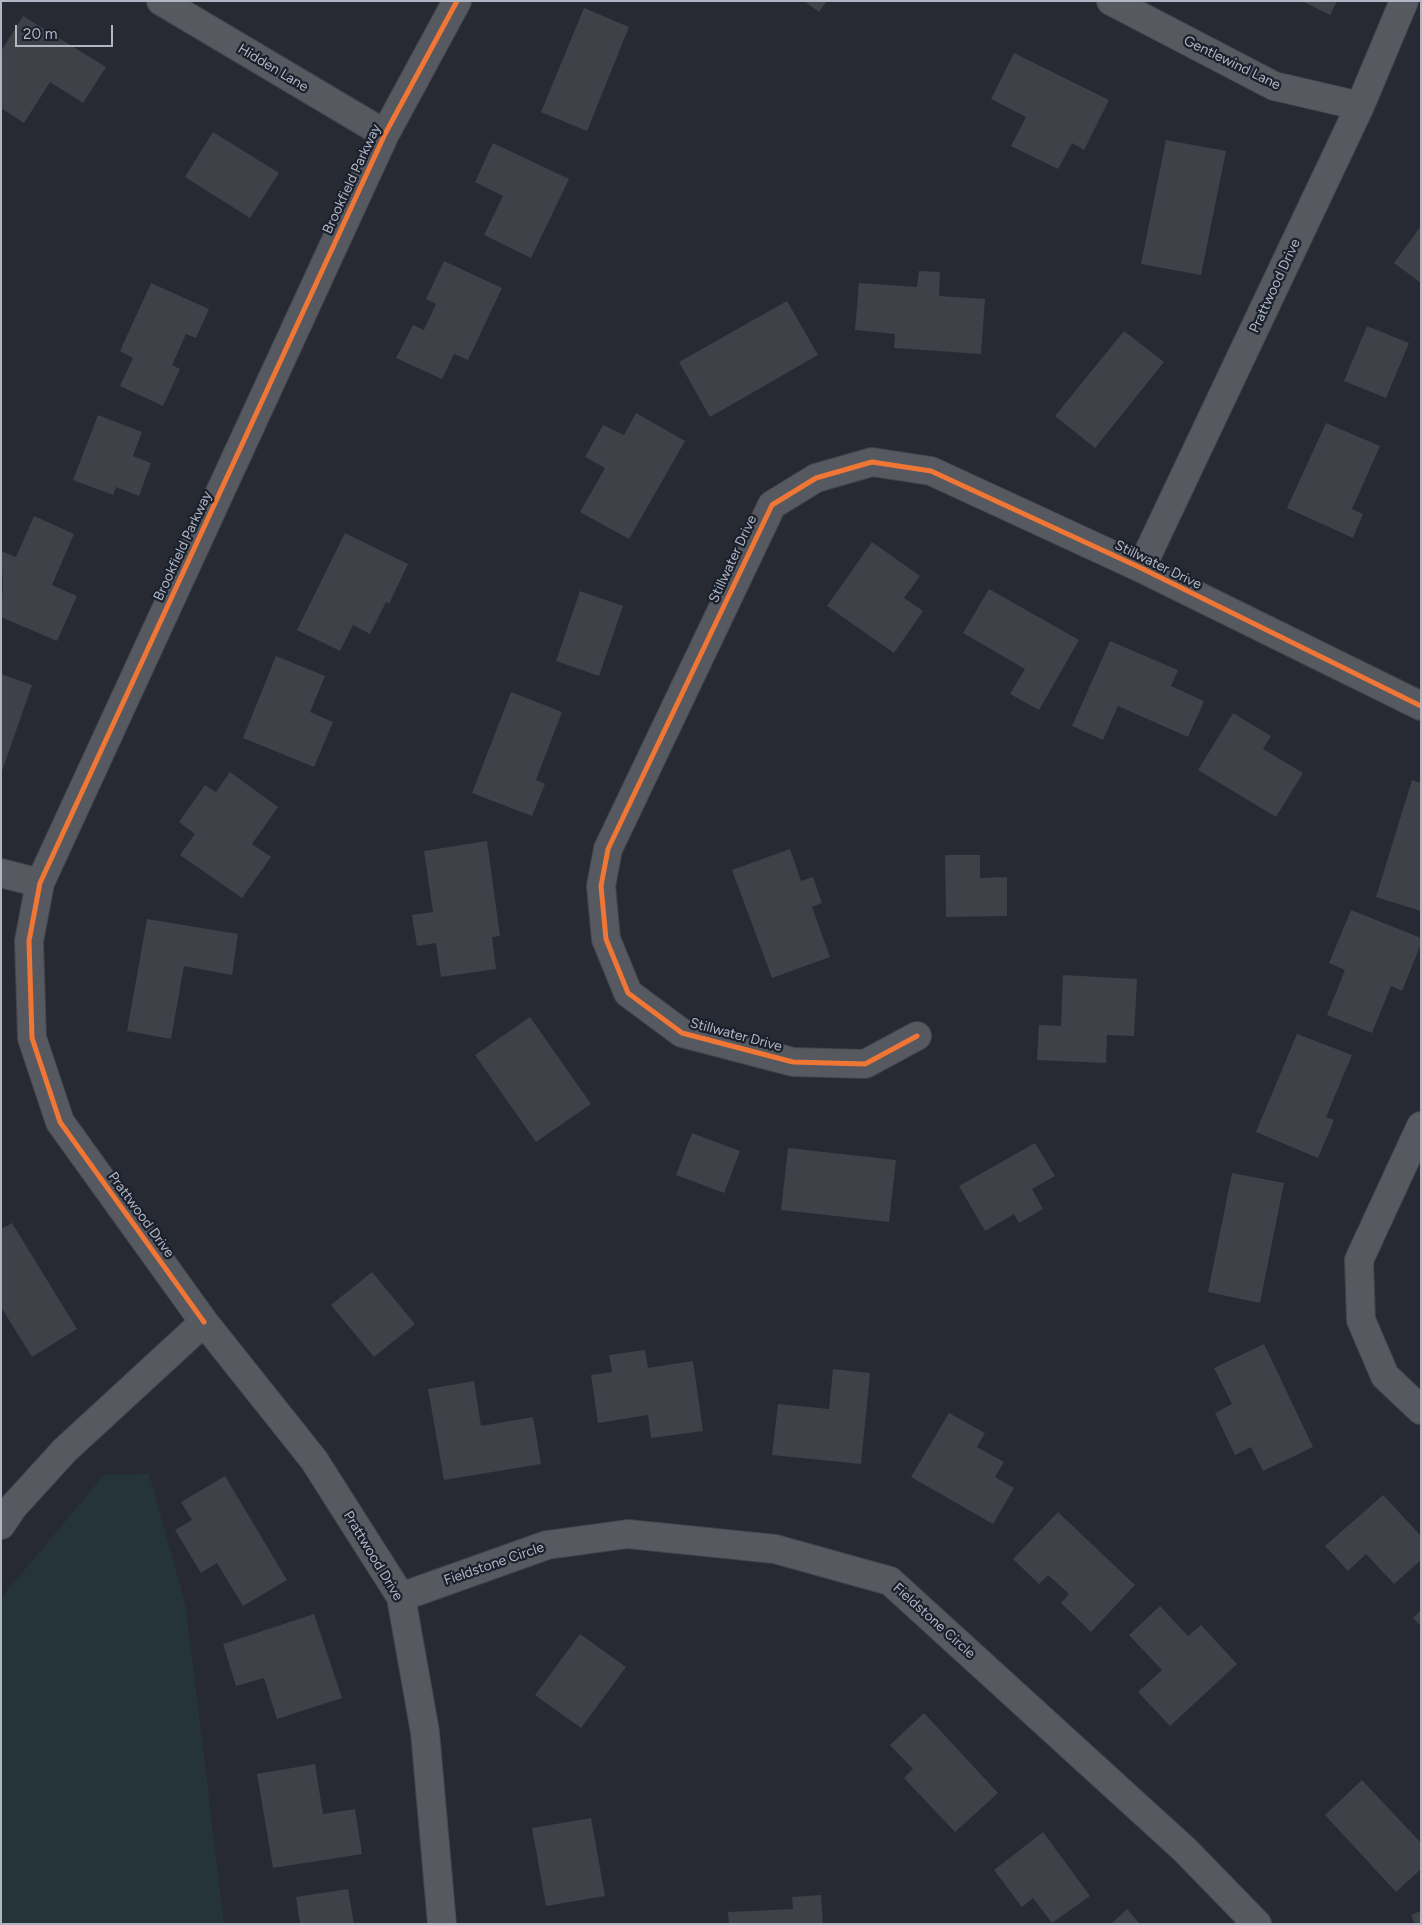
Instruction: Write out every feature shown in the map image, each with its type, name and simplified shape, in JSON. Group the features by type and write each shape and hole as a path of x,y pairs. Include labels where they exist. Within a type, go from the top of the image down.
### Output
{"street":[{"name":"Hidden Lane","path":"161,1 385,134"},
{"name":"Brookfield Parkway","path":"60,1122 32,1038 28,941 40,884 385,134 457,1"},
{"name":"Gentlewind Lane","path":"1111,1 1274,86 1360,106"},
{"name":"Prattwood Drive","path":"1141,568 1360,106 1404,1"},
{"name":"Stillwater Drive","path":"917,1036 865,1064 794,1062 682,1033 628,992 606,939 601,886 608,849 772,505 816,478 872,462 932,471 1141,568 1421,706"},
{"path":"1,873 40,884"},
{"name":"Prattwood Drive","path":"60,1122 204,1322 314,1460 402,1597 425,1732 442,1924"},
{"path":"1421,1126 1359,1260 1361,1320 1385,1376 1421,1410"},
{"path":"1,1525 13,1507 65,1450 204,1322"},
{"name":"Fieldstone Circle","path":"402,1597 547,1545 628,1534 775,1549 890,1581 1185,1850 1257,1924"}],"shaded area":[{"path":"149,1474 186,1607 224,1924 1,1924 1,1598 104,1475"}],"building":[{"path":"804,1 827,1 819,12"},
{"path":"1302,1 1337,1 1330,15"},
{"path":"584,8 629,27 587,131 541,112"},
{"path":"23,16 106,67 83,103 50,82 24,123 1,108 1,51"},
{"path":"1014,53 1109,100 1084,150 1072,143 1058,169 1011,146 1026,117 991,99"},
{"path":"213,132 279,173 250,218 185,177"},
{"path":"1166,140 1226,151 1201,275 1141,264"},
{"path":"493,143 569,179 531,258 484,235 503,196 475,182"},
{"path":"1421,226 1421,283 1394,263"},
{"path":"444,261 502,288 468,360 454,354 442,379 396,358 413,325 424,330 436,304 426,299"},
{"path":"919,271 940,272 939,296 985,299 981,354 894,348 895,334 855,330 859,283 917,287"},
{"path":"151,283 209,309 196,338 186,334 172,365 180,369 163,406 120,386 133,358 120,351"},
{"path":"787,301 818,355 710,417 679,362"},
{"path":"1367,326 1409,343 1386,398 1344,381"},
{"path":"1124,331 1164,362 1095,448 1055,416"},
{"path":"636,413 685,441 629,539 580,512 605,468 585,457 603,425 624,435"},
{"path":"98,415 142,432 133,456 151,463 139,496 116,487 113,495 73,480"},
{"path":"1326,423 1380,446 1352,509 1363,514 1353,538 1287,508"},
{"path":"34,516 74,534 52,585 77,596 57,641 1,617 3,584 1,551 16,557"},
{"path":"345,533 408,564 389,604 386,602 370,634 353,625 340,651 297,630"},
{"path":"872,542 920,576 904,598 923,611 894,653 827,606"},
{"path":"989,589 1079,640 1039,710 1010,694 1025,669 963,633"},
{"path":"580,591 623,606 599,676 556,661"},
{"path":"1110,641 1178,670 1171,686 1204,701 1188,737 1118,706 1103,740 1072,726"},
{"path":"276,656 325,676 310,712 333,722 314,767 243,738"},
{"path":"1,674 32,685 2,771 1,771"},
{"path":"511,692 562,712 536,780 545,784 532,816 472,793"},
{"path":"1233,713 1271,736 1263,749 1303,773 1276,817 1198,770"},
{"path":"230,772 278,807 252,844 271,857 242,898 180,855 195,834 179,822 205,785 216,792"},
{"path":"1412,780 1421,783 1421,911 1376,897"},
{"path":"487,841 500,936 492,937 496,969 441,977 436,943 417,946 412,915 433,912 424,851"},
{"path":"790,849 801,881 813,877 822,903 812,907 830,957 772,978 732,870"},
{"path":"945,855 980,855 980,878 1007,877 1007,916 946,917"},
{"path":"1351,910 1421,938 1421,944 1402,991 1391,986 1372,1033 1327,1015 1345,970 1329,963"},
{"path":"147,919 238,934 232,975 184,966 171,1039 127,1031"},
{"path":"1063,975 1137,979 1134,1036 1107,1035 1106,1063 1037,1060 1039,1025 1061,1026"},
{"path":"530,1017 591,1104 536,1142 475,1055"},
{"path":"1297,1034 1352,1055 1326,1117 1334,1120 1318,1158 1256,1132"},
{"path":"692,1133 740,1151 724,1193 676,1175"},
{"path":"1035,1143 1055,1176 1032,1189 1043,1209 1019,1223 1014,1214 985,1231 959,1186"},
{"path":"788,1148 896,1160 889,1222 781,1210"},
{"path":"1232,1173 1284,1183 1260,1303 1208,1292"},
{"path":"12,1223 77,1329 32,1357 1,1307 1,1229"},
{"path":"372,1272 415,1324 374,1357 331,1305"},
{"path":"1264,1344 1313,1447 1263,1471 1251,1447 1235,1455 1215,1413 1232,1404 1214,1368"},
{"path":"645,1350 648,1368 693,1361 703,1431 651,1438 648,1415 598,1423 591,1375 612,1372 609,1355"},
{"path":"833,1369 870,1373 861,1464 772,1455 778,1404 829,1409"},
{"path":"474,1381 481,1426 533,1417 541,1464 444,1480 428,1389"},
{"path":"949,1413 985,1433 977,1447 1004,1462 995,1477 1014,1488 993,1524 911,1477"},
{"path":"225,1476 287,1580 243,1606 217,1563 201,1573 175,1530 192,1520 181,1502"},
{"path":"1383,1495 1421,1536 1421,1560 1394,1584 1366,1554 1348,1571 1325,1546"},
{"path":"1058,1512 1135,1585 1091,1632 1061,1603 1069,1594 1048,1575 1039,1584 1013,1559"},
{"path":"1160,1606 1188,1636 1201,1625 1237,1664 1170,1726 1138,1692 1162,1670 1129,1635"},
{"path":"1421,1610 1421,1626 1413,1618"},
{"path":"314,1614 342,1698 277,1719 264,1678 236,1686 223,1644"},
{"path":"580,1634 626,1667 581,1728 535,1695"},
{"path":"924,1713 998,1793 955,1832 904,1778 913,1769 890,1745"},
{"path":"315,1764 323,1814 355,1809 362,1854 273,1868 257,1774"},
{"path":"1362,1780 1421,1843 1421,1869 1396,1892 1325,1815"},
{"path":"591,1818 605,1896 546,1906 532,1828"},
{"path":"1043,1832 1090,1896 1052,1923 1033,1898 1022,1907 994,1870"},
{"path":"348,1889 354,1924 300,1924 296,1897"},
{"path":"821,1895 823,1924 729,1924 728,1912 793,1909 792,1897"},
{"path":"1127,1909 1140,1924 1111,1924"},
{"path":"1421,1911 1421,1924 1415,1924 1411,1915"}],"cycle path":[{"path":"204,1322 60,1122 32,1038 29,941 40,883 385,134 457,1"},
{"path":"917,1036 865,1064 793,1062 682,1033 628,993 606,939 601,886 608,849 772,505 816,478 872,462 931,471 1141,568 1421,706"}]}
